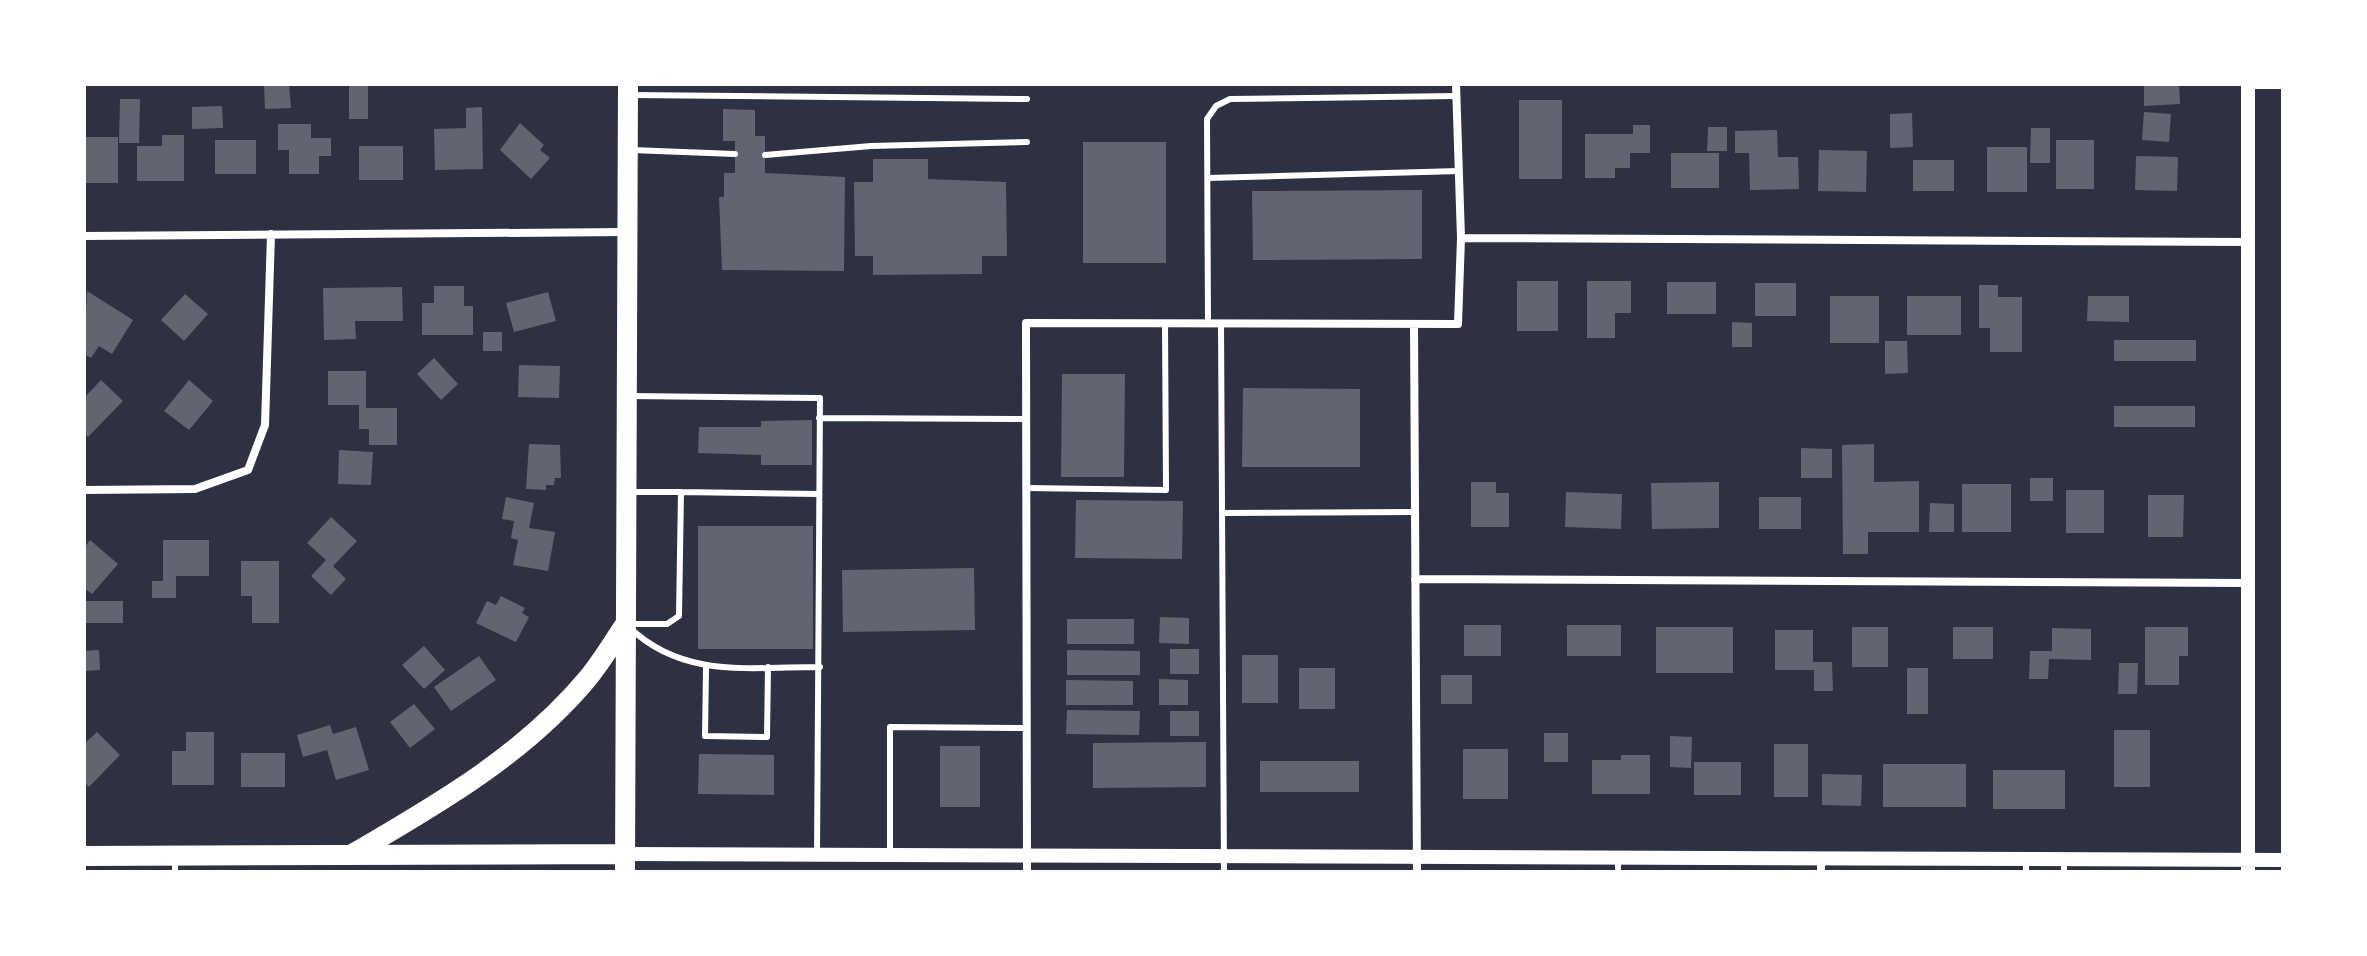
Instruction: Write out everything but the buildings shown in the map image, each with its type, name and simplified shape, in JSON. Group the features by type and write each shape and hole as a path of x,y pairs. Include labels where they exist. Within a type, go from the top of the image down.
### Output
{"main road":[{"path":"84,856 175,864 351,855 625,863 628,89"},
{"path":"351,855 443,801 519,746 587,678 626,623"}],"street":[{"path":"1027,872 1026,323 1458,324 1461,238 1456,84"},
{"path":"2248,866 2248,85 2283,85"},
{"path":"84,236 627,232"},
{"path":"84,490 195,489 248,470 265,425 271,234"},
{"path":"1461,238 2248,242"},
{"path":"1414,324 1417,865"},
{"path":"1415,579 2248,583"},
{"path":"625,863 817,855 1027,856 1224,864 1417,865 2248,866 2283,860"}],"lane":[{"path":"628,89 1027,99"},
{"path":"1208,323 1207,119 1216,106 1230,99 1456,96"},
{"path":"765,155 815,150 1027,142"},
{"path":"628,150 735,154"},
{"path":"1208,178 1459,171"},
{"path":"1027,488 1166,490 1165,323"},
{"path":"1221,323 1224,864"},
{"path":"627,396 820,398 817,855"},
{"path":"819,418 1027,419"},
{"path":"627,492 819,494"},
{"path":"626,623 667,624 679,616 681,492"},
{"path":"1222,513 1415,512"},
{"path":"626,623 667,653 706,668 820,667"},
{"path":"706,668 705,736 767,737 768,667"},
{"path":"890,855 890,727 1027,728"}]}
